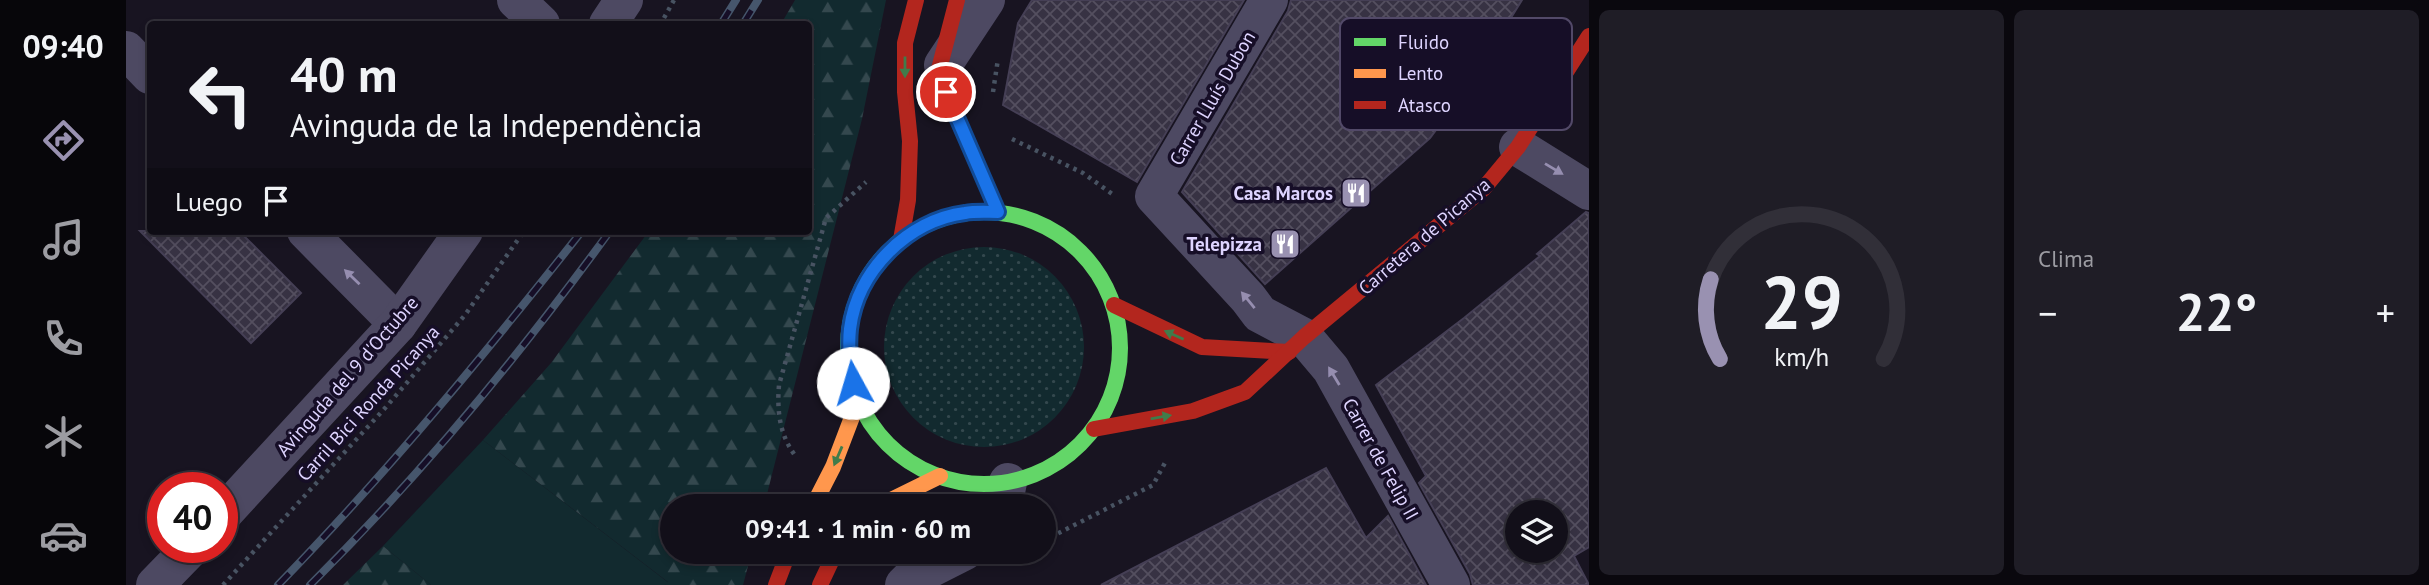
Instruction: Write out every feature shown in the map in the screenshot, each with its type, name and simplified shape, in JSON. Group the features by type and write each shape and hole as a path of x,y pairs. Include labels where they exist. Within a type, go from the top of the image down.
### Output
{"street":[{"path":"516,0 538,21"},
{"path":"610,21 624,0"},
{"path":"901,240 908,200 911,141 905,92 905,43 916,0"},
{"path":"957,0 938,73 998,212"},
{"path":"938,73 986,0"},
{"name":"Carrer Lluís Dubon","path":"1269,0 1154,196 1248,298 1259,314 1296,344"},
{"name":"Carretera de Picanya","path":"1572,63 1589,36"},
{"path":"126,50 147,72"},
{"name":"Carretera de Picanya","path":"1094,429 1194,411 1245,392 1296,344 1484,188 1529,130"},
{"path":"1518,147 1589,191"},
{"path":"998,212 1036,221 1070,241 1097,269 1114,305 1121,347 1114,391 1094,429 1070,454 1005,494 940,476 904,458 857,404 849,361 850,327 859,294 877,264 901,240 941,219 964,213 998,212"},
{"path":"310,235 398,324"},
{"name":"Avinguda del 9 d'Octubre","path":"238,498 398,324 461,235"},
{"path":"1114,305 1202,347 1296,344"},
{"name":"Carrer de Felip II","path":"1296,344 1331,369 1451,585"},
{"path":"819,494 833,467 857,404"},
{"path":"901,494 940,476"},
{"path":"156,585 177,563"},
{"path":"776,585 784,564"},
{"path":"820,585 830,564"},
{"path":"904,585 939,564"}],"path":[{"path":"662,21 674,0"},
{"path":"779,385 826,218"},
{"name":"Carril Bici Ronda Picanya","path":"223,585 465,315 521,235"}],"green space":[{"path":"795,0 886,0 862,119 767,494 660,494 660,564 749,564 743,585 665,585 668,582 483,440 551,363 646,235 812,235 812,21 783,21"},
{"path":"984,247 1022,254 1055,276 1077,309 1084,347 1077,385 1055,418 1022,440 984,447 946,440 913,418 891,385 884,347 891,309 913,276 946,254"},
{"path":"483,440 669,583 431,585 383,546"},
{"path":"383,546 431,585 343,585"}],"building":[{"path":"1032,0 1244,0 1137,182 1003,105 1018,23"},
{"path":"1291,0 1522,0 1511,18 1340,18 1340,130 1436,130 1265,284 1182,192 1288,11"},
{"path":"1586,212 1589,213 1589,547 1574,556 1589,585 1473,585 1470,574 1419,483 1426,476 1376,385 1540,256 1537,254"},
{"path":"140,231 147,231 147,235 243,235 301,293 251,343"},
{"path":"1326,468 1366,538 1388,516 1426,585 1101,585"}],"railway":[{"path":"723,21 736,0"},
{"path":"745,21 758,0"},
{"path":"278,585 358,500 434,412 579,235"},
{"path":"310,585 351,544 467,414 607,235"}],"traffic: fast":[{"path":"984,212 1023,218 1048,228 1080,252 1097,273 1109,296 1117,322 1120,348 1114,387 1104,412 1080,444 1059,461 1036,473 1010,481 984,484 945,478 920,468 888,444 871,423 859,400 851,374 848,348 854,309 864,284 888,252 909,235 932,223 958,215 984,212"}],"traffic: slow":[{"path":"819,494 833,467 857,404"},
{"path":"903,494 940,476"}],"traffic: jam":[{"path":"901,240 908,200 910,141 905,92 905,43 916,0"},
{"path":"957,0 938,73 998,212"},
{"path":"1572,63 1589,36"},
{"path":"1094,429 1193,411 1245,392 1304,337 1484,188 1529,130"},
{"path":"1114,305 1202,347 1289,352"},
{"path":"776,585 784,564"},
{"path":"820,585 830,564"}],"place":[{"name":"Casa Marcos","path":"1356,193"},
{"name":"Telepizza","path":"1285,244"}],"route":[{"path":"853,383 849,361 850,327 859,294 877,264 901,240 930,223 964,213 998,212 946,92"}]}
